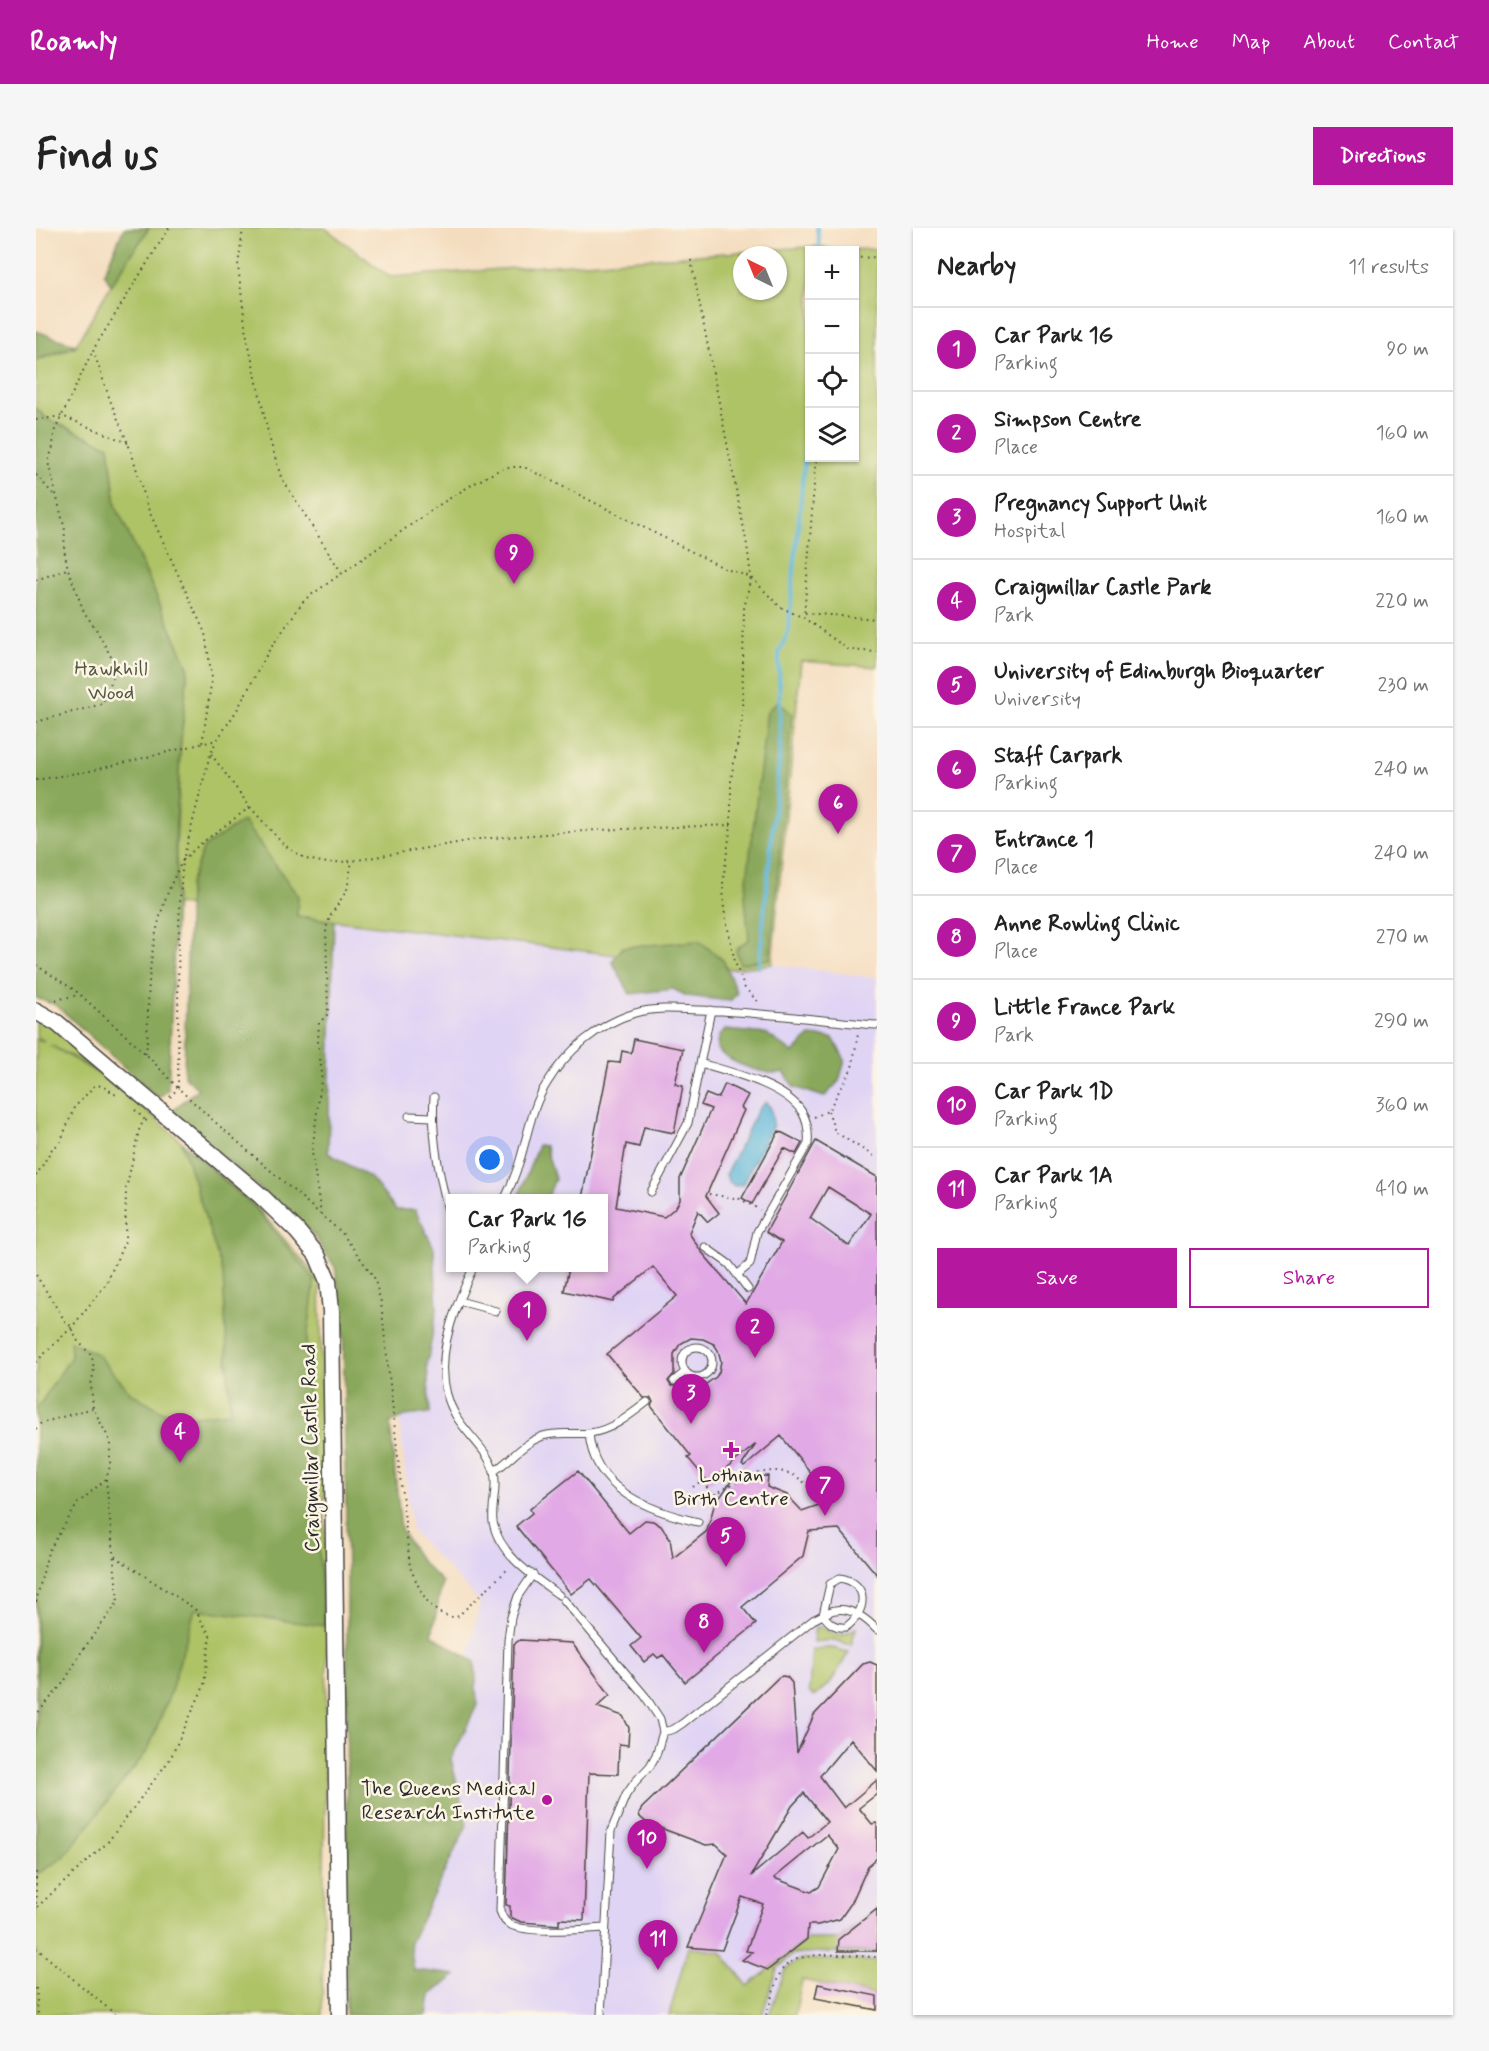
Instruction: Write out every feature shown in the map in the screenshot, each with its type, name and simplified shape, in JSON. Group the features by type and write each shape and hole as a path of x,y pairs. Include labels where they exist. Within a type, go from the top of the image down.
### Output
{"street":[{"name":"Craigmillar Castle Road","path":"42,1007 152,1116 261,1196 317,1255 328,1281 331,1311 340,2015"}],"lane":[{"path":"507,1194 520,1162 537,1101 546,1084 570,1053 599,1030 636,1013 658,1009 711,1010 877,1026"},
{"path":"651,1192 688,1123 711,1010"},
{"path":"700,1063 768,1086 797,1105 808,1128 808,1144 757,1232 750,1264 738,1275"},
{"path":"434,1097 432,1117 446,1199"},
{"path":"409,1116 432,1117"},
{"path":"705,1247 729,1264 748,1288"},
{"path":"471,1272 446,1338 443,1370 446,1392 454,1414 485,1453 494,1471 494,1523 501,1542 516,1562 562,1598 645,1696 660,1719 663,1732 656,1755 626,1795 611,1831 601,2015"},
{"path":"459,1301 496,1311"},
{"path":"694,1347 700,1347 709,1352 713,1362 709,1372 700,1377 694,1377 685,1372 681,1362 685,1352 694,1347"},
{"path":"674,1381 685,1372"},
{"path":"494,1471 532,1441 545,1435 562,1432 589,1433 608,1428 647,1402"},
{"path":"589,1433 593,1456 603,1472 620,1491 654,1510 698,1522"},
{"path":"533,1574 518,1596 511,1617 508,1640 500,1911 505,1922 512,1926 557,1930 605,1928"},
{"path":"840,1578 850,1579 858,1587 862,1596 860,1615 846,1627 838,1628 829,1624 823,1615 830,1584 840,1578"},
{"path":"663,1732 683,1723 788,1638 823,1615 834,1610 852,1612 870,1622 877,1630"}],"path":[{"path":"36,722 102,704 117,668 84,612 68,569 64,549 65,530 48,462 53,447 54,432 93,351 170,228"},
{"path":"243,228 238,266 246,332 269,437 281,477 342,573"},
{"path":"859,258 877,256"},
{"path":"691,260 747,545 751,577 744,609 742,719 731,779 731,825 723,880 724,910 735,962 744,987 760,1003 759,1013"},
{"path":"93,351 128,443 149,511 205,633 212,678 202,744"},
{"path":"36,420 62,416 128,443"},
{"path":"804,618 816,462"},
{"path":"178,1088 177,988 183,860 211,753 268,652 304,600 448,500 499,470 524,467 726,569 751,577 780,608 804,618 849,650 877,652"},
{"path":"36,475 57,498"},
{"path":"36,580 68,569"},
{"path":"805,613 877,619"},
{"path":"36,780 90,771 217,740"},
{"path":"211,753 250,807 284,845 306,859 327,863 352,861 479,839 597,830 731,825"},
{"path":"146,1054 150,972 156,926 177,872 183,860 199,845 250,807"},
{"path":"321,1215 312,1152 322,1072 318,1043 319,1023 328,1014 326,928 347,890 352,861"},
{"path":"36,965 80,994 146,1054 178,1088 342,1233 374,1277 381,1302 410,1567 422,1594 439,1613 447,1617 457,1617 516,1562"},
{"path":"42,1007 80,994"},
{"path":"806,1121 828,1111 852,1068 859,1024"},
{"path":"36,1176 52,1149 60,1143 74,1108 95,1085 103,1086 125,1101"},
{"path":"36,1362 72,1327 106,1284 125,1241 126,1189 140,1126 152,1116 132,1108"},
{"path":"828,1111 835,1132 877,1158"},
{"path":"709,1194 740,1199 768,1214"},
{"path":"36,1275 64,1321 72,1327 76,1339 92,1356 93,1408 110,1441 110,1466 106,1479 118,1602 82,1651 64,1682 36,1716"},
{"path":"36,1429 41,1423 93,1408"},
{"path":"693,1487 701,1481 714,1495 746,1476 768,1471 791,1472 820,1505"},
{"path":"36,1602 48,1552 78,1503 106,1479"},
{"path":"37,1907 107,1843 170,1759 204,1686 210,1636 195,1609 114,1556"},
{"path":"36,1872 36,1914"},
{"path":"36,1948 116,2015"},
{"path":"766,2015 781,1971 788,1963 800,1957 877,1957"},
{"path":"36,1988 38,2015"}],"shaded area":[{"path":"334,921 732,969 772,964 877,978 877,1995 802,1980 795,2015 391,2015 480,1602 412,1531 386,1302 327,1190"}],"green space":[{"path":"124,228 149,228 111,285 104,273"},
{"path":"149,228 325,228 390,277 733,252 733,300 787,300 787,248 805,247 805,462 859,462 859,249 877,249 877,667 801,661 772,964 732,969 296,916 174,904 180,751 188,667 116,506 109,446 47,419 36,408 36,361 75,347 111,285"},
{"path":"36,331 76,345 36,360"},
{"name":"Hawkhill Wood","path":"36,408 47,419 109,446 116,506 188,667 180,751 175,847 177,871 168,1090 158,1098 56,1005 36,998"},
{"path":"778,701 792,714 770,959 740,964 736,950 749,939 745,897 767,711"},
{"path":"243,821 298,896 297,916 334,921 328,1153 371,1178 396,1210 415,1210 434,1248 437,1309 427,1364 430,1413 405,1416 390,1423 401,1530 420,1560 442,1582 432,1635 475,1662 477,1705 451,1759 467,1825 410,1943 414,1970 456,1975 430,1995 427,2015 346,2015 347,1582 343,1312 335,1267 313,1234 171,1112 198,1089 184,1076 189,886 204,847"},
{"path":"699,941 723,960 737,993 730,1001 687,996 673,989 630,994 612,961 623,947"},
{"path":"36,1018 51,1024 113,1079 50,1045 113,1082 255,1205 320,1281 327,1646 322,2015 36,2015 36,1039 44,1041 36,1036"},
{"path":"725,1030 767,1034 793,1053 810,1036 833,1038 845,1060 839,1081 824,1097 794,1087 784,1072 767,1072 739,1064 717,1049 718,1037"},
{"path":"182,1143 256,1209 315,1280 306,1347 324,1626 195,1609 170,1694 148,1750 63,1858 37,1874 36,1410 71,1357 70,1341 97,1354 131,1393 174,1418 230,1412 223,1274"},
{"path":"538,1145 545,1146 555,1179 549,1194 520,1194"},
{"path":"815,1627 821,1627 837,1634 848,1633 856,1628 851,1645 834,1640 813,1642"},
{"path":"822,1648 849,1652 833,1679 817,1695 813,1695 809,1692 812,1650"},
{"path":"877,1909 877,1953 793,1954 777,1969 762,2015 669,2015 688,1947 721,1952 748,1986 807,1939 839,1939"},
{"path":"801,1959 877,1961 877,1995 802,1980 795,2015 769,2015 784,1972"}],"water":[{"path":"766,1102 771,1109 773,1125 742,1185 735,1186 729,1182 726,1174 758,1110"}],"building":[{"path":"634,1039 683,1049 675,1084 683,1086 674,1133 644,1127 639,1147 626,1144 616,1207 664,1217 676,1207 680,1200 680,1179 711,1109 701,1105 706,1094 719,1097 725,1084 748,1095 741,1108 744,1110 706,1196 719,1213 708,1222 698,1211 689,1233 700,1250 746,1304 782,1242 766,1232 816,1141 877,1177 877,1575 839,1529 809,1531 803,1556 742,1607 756,1624 685,1682 663,1655 658,1658 654,1654 644,1662 631,1646 641,1638 591,1579 571,1594 516,1526 532,1513 530,1509 578,1471 629,1533 645,1520 653,1521 661,1526 670,1539 673,1558 707,1531 714,1506 734,1477 768,1476 767,1487 787,1495 802,1511 833,1500 781,1436 744,1467 742,1465 756,1444 709,1483 688,1458 691,1456 651,1406 653,1402 651,1398 644,1398 607,1354 677,1296 653,1267 613,1302 564,1291 568,1272 608,1272 608,1194 583,1194 609,1062 620,1063 622,1051 631,1053","holes":["828,1187 871,1214 849,1246 810,1218","691,1338 703,1339 714,1344 718,1350 721,1361 716,1377 706,1384 694,1386 681,1382 671,1386 668,1381 674,1374 674,1354 680,1344"]},
{"path":"779,1131 802,1143 796,1154 784,1148 752,1204 742,1198"},
{"name":"The Queens Medical Research Institute","path":"520,1640 572,1643 610,1695 597,1707 623,1716 629,1728 628,1745 619,1744 618,1774 589,1773 584,1920 559,1919 559,1925 521,1922 510,1917 510,1906 506,1905 514,1644"},
{"path":"870,1662 877,1665 877,1771 851,1739 820,1776 844,1808 877,1780 877,1794 859,1808 872,1824 877,1823 877,1858 868,1866 852,1902 840,1919 818,1925 808,1925 807,1939 768,1970 742,1960 752,1952 746,1951 763,1904 742,1897 722,1950 688,1947 727,1854 716,1844 706,1845 647,1823 640,1817 639,1813 642,1808 779,1677 783,1676 792,1683 797,1753 814,1715 863,1664","holes":["804,1793 827,1822 808,1838 803,1832 751,1876 792,1806","827,1835 839,1849 819,1887 811,1892 774,1878"]},
{"path":"877,1909 877,1951 838,1951 839,1939"},
{"path":"818,1984 877,1996 877,2010 815,1998"}],"waterway":[{"path":"817,228 819,246"},
{"path":"759,967 780,752 779,653 788,632 810,408"}],"place":[{"name":"Little France Park","path":"514,584"},
{"name":"Staff Carpark","path":"838,834"},
{"name":"Car Park 1G","path":"527,1341"},
{"name":"Simpson Centre","path":"755,1358"},
{"name":"Pregnancy Support Unit","path":"691,1424"},
{"name":"Lothian Birth Centre","path":"731,1450"},
{"name":"Craigmillar Castle Park","path":"180,1463"},
{"name":"Entrance 1","path":"825,1516"},
{"name":"University of Edinburgh Bioquarter","path":"726,1567"},
{"name":"Anne Rowling Clinic","path":"704,1653"},
{"name":"The Queens Medical Research Institute","path":"547,1800"},
{"name":"Car Park 1D","path":"647,1869"},
{"name":"Car Park 1A","path":"658,1970"}]}
